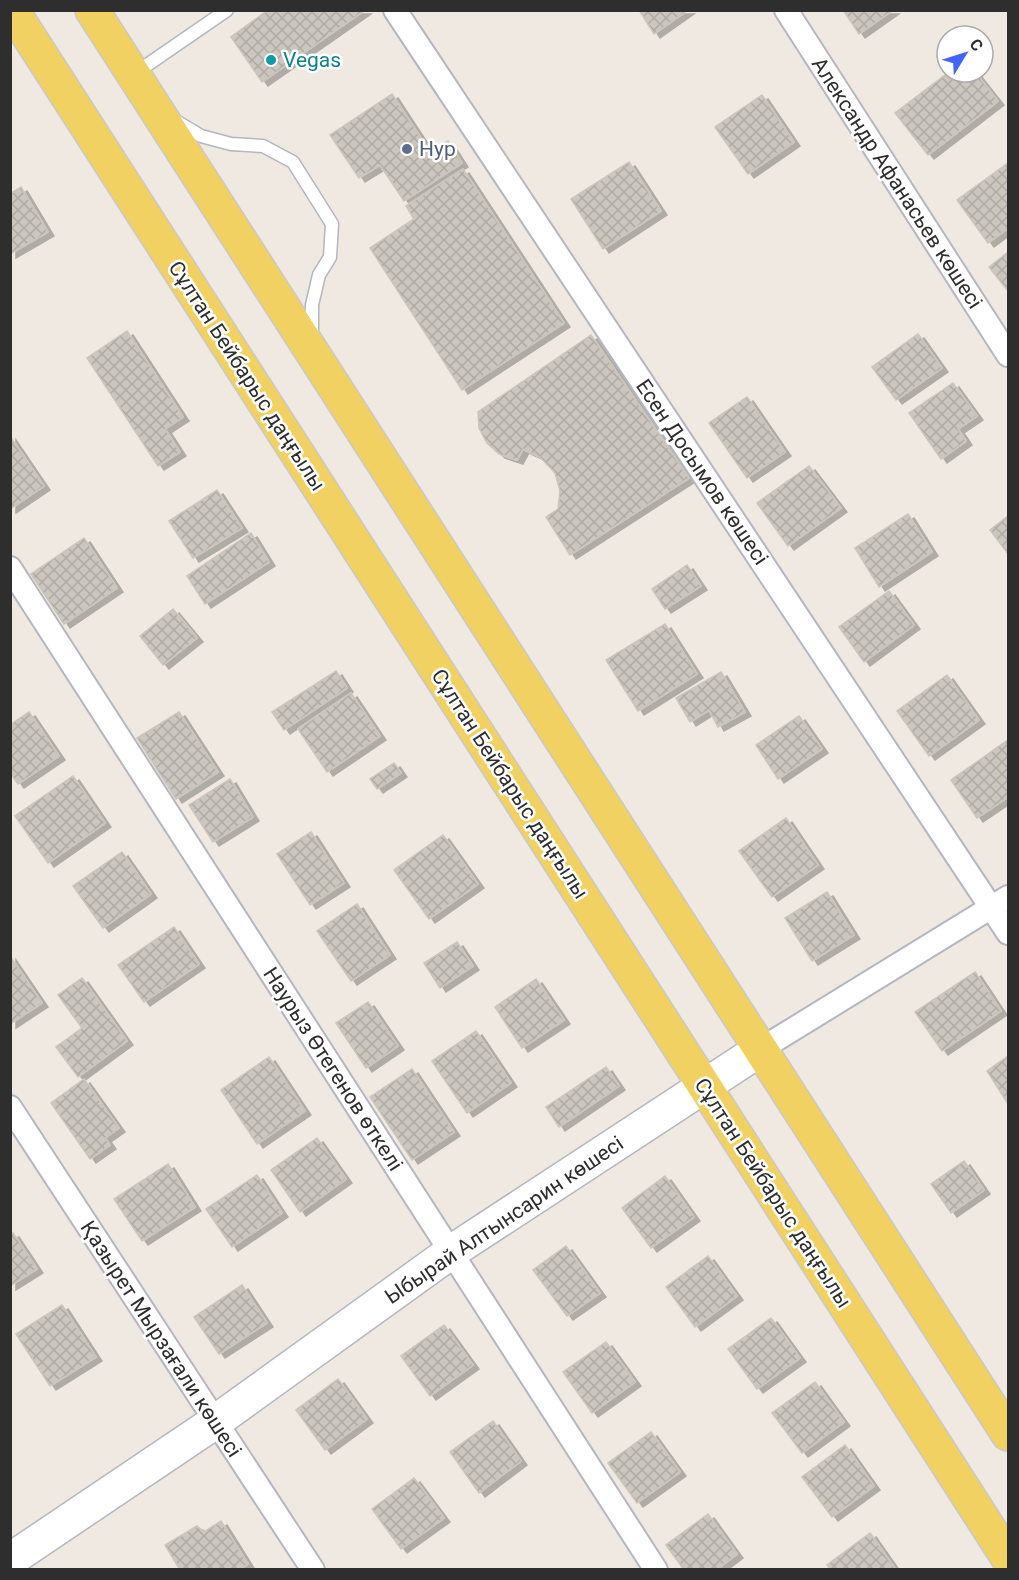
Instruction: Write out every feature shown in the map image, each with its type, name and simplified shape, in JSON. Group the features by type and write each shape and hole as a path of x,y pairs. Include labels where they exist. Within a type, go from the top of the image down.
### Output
{"main road":[{"name":"Сұлтан Бейбарыс даңғылы","path":"12,10 1008,1558"},
{"path":"92,10 1008,1434"}],"street":[{"name":"Есен Досымов көшесі","path":"395,10 1000,902 1008,933"},
{"name":"Александр Афанасьев көшесі","path":"786,10 1008,355"},
{"name":"Наурыз Өтегенов өткелі","path":"10,568 656,1569"},
{"name":"Ыбырай Алтынсарин көшесі","path":"10,1560 215,1422 451,1252 761,1049 1000,902"},
{"name":"Қазырет Мырзағали көшесі","path":"10,1107 313,1569"}],"lane":[{"path":"133,75 227,10"},
{"path":"156,110 201,136 231,144 263,146 293,162 332,224 330,256 319,276 312,305 312,353"}],"building":[{"name":"Vegas","path":"268,10 365,10 262,82 231,37"},
{"path":"639,10 688,10 654,34"},
{"path":"843,10 893,10 859,34"},
{"path":"935,83 985,84 998,101 928,155 895,113"},
{"path":"392,94 430,152 448,141 462,163 404,201 380,165 359,178 330,135"},
{"path":"762,95 794,142 748,174 715,127"},
{"path":"629,162 661,211 603,249 571,199"},
{"path":"1008,163 1008,228 988,243 957,200"},
{"path":"463,169 564,323 462,390 370,248 414,219 406,206"},
{"path":"21,187 48,232 10,254 10,194"},
{"path":"1008,252 1008,291 989,267"},
{"path":"127,331 183,417 165,429 180,452 158,466 87,358"},
{"path":"918,334 942,368 896,400 872,367"},
{"path":"591,335 689,478 570,555 546,517 558,509 560,491 555,473 540,457 523,449 517,460 499,454 487,443 479,428 478,412"},
{"path":"953,383 977,416 958,429 966,441 941,459 909,413"},
{"path":"747,397 785,452 747,478 709,423"},
{"path":"10,436 44,486 10,509"},
{"path":"809,466 841,508 788,546 757,503"},
{"path":"217,490 242,528 193,558 169,521"},
{"path":"908,514 932,552 879,587 855,548"},
{"path":"1008,516 1008,554 990,530"},
{"path":"251,533 269,562 205,604 187,576"},
{"path":"84,538 117,588 64,624 31,574"},
{"path":"687,565 701,586 665,609 652,589"},
{"path":"889,591 914,625 864,662 839,627"},
{"path":"173,609 197,638 163,665 140,636"},
{"path":"665,624 697,674 638,711 606,660"},
{"path":"336,671 347,688 284,730 272,712"},
{"path":"721,672 745,712 718,727 709,710 690,722 676,698"},
{"path":"947,675 979,720 929,756 897,711"},
{"path":"351,693 380,736 327,772 298,729"},
{"path":"29,712 59,756 18,784 10,773 10,725"},
{"path":"179,712 218,772 176,799 137,738"},
{"path":"799,716 822,749 778,779 756,745"},
{"path":"1008,740 1008,797 977,818 951,780"},
{"path":"394,763 401,773 377,789 370,779"},
{"path":"73,776 105,823 48,863 15,816"},
{"path":"230,779 253,817 213,842 189,805"},
{"path":"786,818 818,865 772,897 739,851"},
{"path":"311,832 344,883 310,905 277,854"},
{"path":"443,835 478,884 429,919 394,870"},
{"path":"122,852 151,894 103,928 73,886"},
{"path":"827,892 854,935 812,961 785,918"},
{"path":"357,904 390,955 351,981 317,931"},
{"path":"174,927 199,964 144,1002 118,965"},
{"path":"457,942 473,966 440,988 424,963"},
{"path":"10,956 42,1003 10,1024"},
{"path":"975,972 1001,1011 942,1051 915,1012"},
{"path":"82,978 127,1041 78,1077 56,1047 82,1028 58,995"},
{"path":"536,979 564,1020 522,1048 495,1007"},
{"path":"368,1002 398,1046 366,1068 336,1023"},
{"path":"476,1031 511,1083 467,1113 432,1061"},
{"path":"1008,1056 1008,1104 987,1071"},
{"path":"269,1057 305,1111 257,1144 221,1090"},
{"path":"606,1067 619,1086 559,1127 546,1107"},
{"path":"412,1069 454,1132 412,1160 370,1097"},
{"path":"84,1079 119,1128 105,1138 110,1145 90,1159 51,1103"},
{"path":"317,1138 346,1179 300,1212 271,1170"},
{"path":"964,1161 984,1190 951,1213 931,1184"},
{"path":"168,1164 195,1207 142,1241 114,1199"},
{"path":"257,1175 282,1213 232,1247 206,1209"},
{"path":"665,1176 694,1217 651,1248 622,1208"},
{"path":"13,1233 37,1269 10,1286 10,1234"},
{"path":"566,1246 600,1293 567,1316 533,1270"},
{"path":"708,1256 737,1296 695,1327 666,1287"},
{"path":"242,1285 267,1323 219,1354 194,1317"},
{"path":"62,1305 96,1357 50,1386 16,1334"},
{"path":"771,1318 800,1358 757,1389 728,1349"},
{"path":"444,1325 473,1365 430,1396 401,1356"},
{"path":"606,1342 635,1382 592,1413 563,1372"},
{"path":"338,1379 367,1419 325,1450 296,1410"},
{"path":"815,1382 844,1422 802,1453 772,1413"},
{"path":"493,1421 521,1461 479,1493 450,1452"},
{"path":"651,1432 680,1472 637,1503 608,1463"},
{"path":"845,1445 874,1486 832,1517 802,1477"},
{"path":"414,1478 444,1518 401,1549 372,1509"},
{"path":"708,1514 737,1554 716,1570 684,1570 666,1545"},
{"path":"221,1521 248,1564 239,1570 180,1570 165,1545 197,1526 204,1532"},
{"path":"870,1533 896,1570 831,1570 827,1565"}],"place":[{"name":"Vegas","path":"271,60"},
{"name":"Нур","path":"407,149"}]}
